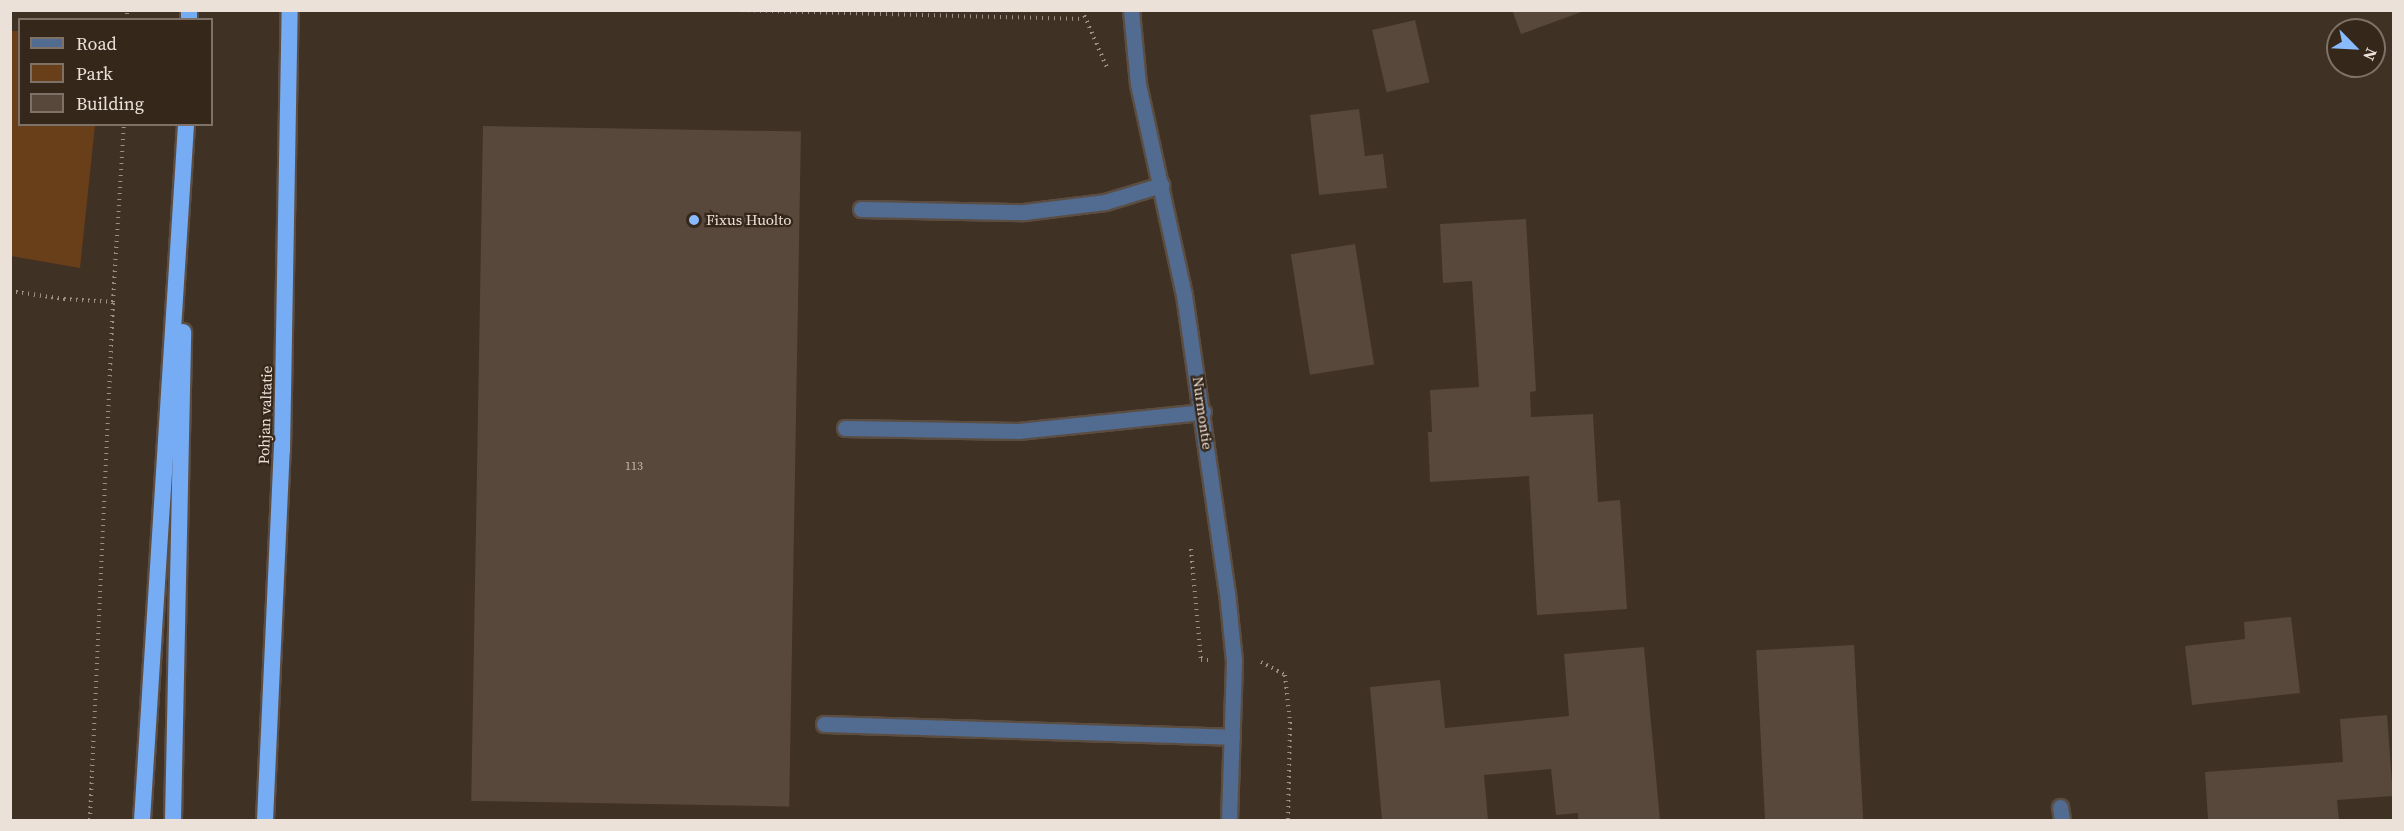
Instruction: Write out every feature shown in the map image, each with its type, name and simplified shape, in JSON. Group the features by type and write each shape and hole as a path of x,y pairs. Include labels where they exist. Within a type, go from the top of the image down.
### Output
{"highway":[{"name":"Pohjan valtatie","path":"265,820 282,450 290,10"},
{"path":"142,820 187,126"},
{"path":"173,820 187,126"}],"street":[{"name":"Nurmontie","path":"1131,10 1138,84 1184,295 1203,412 1234,661 1229,820"},
{"path":"861,209 1024,212 1105,202 1161,185"},
{"path":"845,428 1018,432 1203,412"},
{"path":"824,724 1232,737"}],"path":[{"path":"736,10 1084,19"},
{"path":"90,820 113,302 124,126"},
{"path":"10,291 64,299 113,302"}],"green space":[{"path":"10,31 18,31 18,126 95,126 80,268 11,256"}],"building":[{"path":"1512,10 1584,10 1584,11 1521,34"},
{"path":"1415,20 1429,82 1387,92 1372,30"},
{"path":"1359,109 1365,156 1383,154 1387,188 1319,195 1310,115"},
{"path":"483,126 801,132 789,806 471,801"},
{"path":"1526,219 1536,391 1530,392 1531,417 1593,414 1598,502 1620,500 1627,609 1537,615 1529,476 1430,482 1428,432 1432,432 1430,390 1479,387 1472,281 1443,283 1440,224"},
{"path":"1355,244 1374,364 1310,375 1291,254"},
{"path":"2291,617 2300,693 2192,705 2185,646 2245,639 2244,622"},
{"path":"1854,645 1863,820 1765,820 1756,650"},
{"path":"1644,647 1660,820 1578,820 1578,813 1556,815 1551,769 1484,775 1488,820 1382,820 1370,687 1440,680 1445,728 1569,716 1564,654"},
{"path":"2387,715 2393,796 2337,800 2339,820 2208,820 2205,772 2343,762 2340,719"}],"place":[{"name":"Fixus Huolto","path":"694,220"}]}
